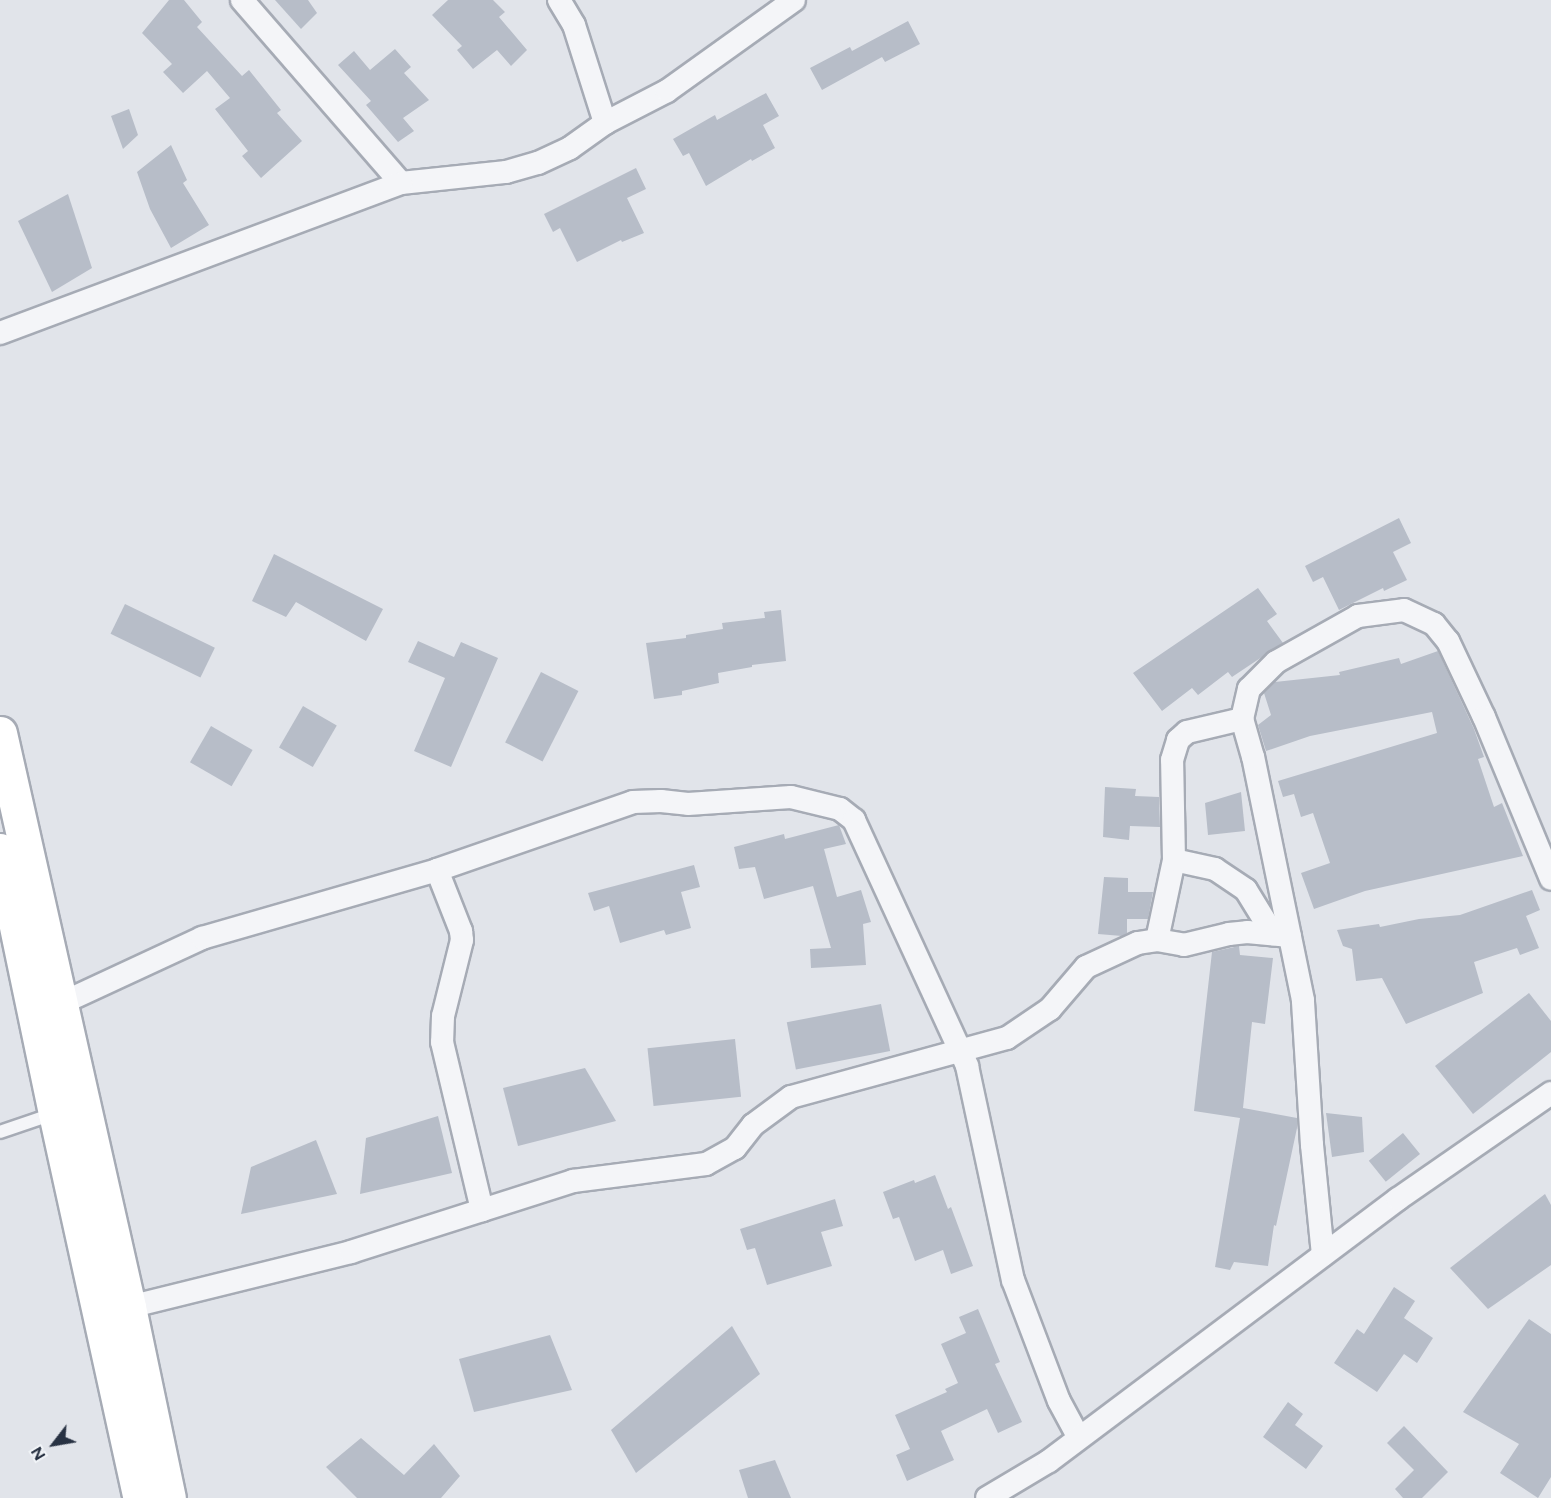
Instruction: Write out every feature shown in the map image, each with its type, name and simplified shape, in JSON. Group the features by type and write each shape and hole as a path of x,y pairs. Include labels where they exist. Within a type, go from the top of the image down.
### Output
{"street":[{"path":"242,0 401,183"},
{"path":"558,0 574,25 605,123"},
{"path":"0,333 401,183 506,172 570,148 605,123 667,91 794,0"},
{"path":"1323,1255 1312,1145 1303,1000 1282,935 1253,757 1242,719 1249,689 1276,662 1358,616 1404,610 1434,624 1448,641 1484,717 1551,879"},
{"path":"1157,940 1174,860 1172,760 1178,740 1187,732 1242,719"},
{"path":"0,737 129,1307 169,1498"},
{"path":"60,1004 202,938 437,870 633,802 661,801 688,804 791,797 840,809 854,820 966,1066 1013,1280 1059,1401 1079,1438"},
{"path":"0,850 54,1113 140,1498"},
{"path":"1174,860 1215,869 1246,890 1282,935"},
{"path":"437,870 461,931 462,940 442,1016 442,1042 482,1210"},
{"path":"129,1307 351,1252 573,1181 706,1164 735,1148 753,1125 791,1097 1007,1038 1050,1009 1086,967 1138,943 1157,940 1184,945 1229,934 1282,935"},
{"path":"987,1498 1049,1461 1481,1139 1551,1093"}],"lane":[{"path":"0,1132 54,1113"}],"building":[{"path":"169,0 184,0 202,22 197,27 242,76 249,70 281,110 277,113 302,141 261,178 242,156 248,151 215,109 230,98 207,71 183,93 163,72 172,64 142,33"},
{"path":"275,0 308,0 317,13 301,29"},
{"path":"448,0 493,0 505,12 499,17 527,50 511,66 497,50 473,69 457,50 462,46 432,15"},
{"path":"908,21 920,44 885,62 882,57 822,90 810,68 850,47 852,51"},
{"path":"395,49 411,67 404,73 429,100 403,118 414,131 398,142 366,105 371,101 338,65 354,51 370,70"},
{"path":"766,93 779,116 763,125 775,148 752,161 751,159 706,186 689,153 683,156 673,139 715,115 717,120"},
{"path":"129,109 138,135 123,149 111,116"},
{"path":"171,145 187,180 183,183 209,225 171,248 150,209 137,172"},
{"path":"636,168 646,189 627,198 644,233 622,242 621,240 577,262 560,228 553,232 544,214"},
{"path":"68,194 92,268 52,292 18,221"},
{"path":"1399,518 1411,543 1393,552 1407,580 1384,591 1383,588 1339,610 1323,577 1313,582 1305,566"},
{"path":"274,554 383,609 366,641 296,602 286,617 252,601"},
{"path":"1258,588 1277,614 1267,621 1283,643 1232,677 1228,672 1198,695 1192,688 1162,711 1133,673"},
{"path":"125,604 215,648 200,677 111,634"},
{"path":"781,610 786,661 752,665 752,667 718,673 719,683 682,691 682,695 654,699 646,643 686,638 686,635 723,629 722,623 765,618 764,612"},
{"path":"418,641 454,657 461,642 498,658 451,767 414,751 445,678 408,662"},
{"path":"1438,651 1474,729 1484,757 1478,759 1494,807 1502,803 1523,856 1365,891 1314,909 1301,873 1330,863 1313,813 1301,817 1294,794 1283,797 1278,781 1437,733 1432,712 1310,736 1266,751 1258,725 1271,715 1264,693 1275,682 1340,675 1339,672 1399,658 1401,664"},
{"path":"541,672 578,691 543,761 505,742"},
{"path":"303,706 337,726 313,767 279,748"},
{"path":"211,726 253,750 232,786 190,762"},
{"path":"1105,787 1136,789 1135,796 1159,797 1160,827 1130,826 1129,840 1103,837"},
{"path":"1241,792 1245,831 1208,835 1205,803"},
{"path":"839,825 846,844 824,849 837,897 861,890 871,922 863,924 866,965 811,968 810,949 831,948 813,886 764,899 755,867 739,869 734,847 784,834 785,839"},
{"path":"694,865 700,887 681,892 691,928 666,935 664,930 620,943 609,906 594,911 588,893"},
{"path":"1104,877 1128,878 1128,892 1153,892 1148,919 1127,919 1127,933 1122,936 1098,934"},
{"path":"1532,890 1540,910 1526,916 1539,948 1520,955 1517,948 1474,962 1483,993 1406,1024 1382,978 1356,981 1352,949 1343,946 1337,930 1379,924 1380,927 1419,919 1460,915"},
{"path":"1239,946 1240,955 1273,958 1265,1024 1252,1022 1243,1108 1297,1118 1297,1128 1276,1226 1274,1225 1268,1266 1234,1262 1230,1270 1215,1267 1240,1118 1194,1111 1212,952"},
{"path":"1529,993 1551,1021 1551,1052 1473,1114 1435,1066"},
{"path":"881,1004 890,1051 796,1069 787,1022"},
{"path":"735,1039 741,1097 654,1106 647,1048"},
{"path":"585,1068 616,1121 518,1146 503,1088"},
{"path":"1326,1113 1362,1117 1364,1152 1332,1157"},
{"path":"438,1116 452,1173 360,1194 366,1138"},
{"path":"1403,1133 1420,1154 1386,1182 1369,1161"},
{"path":"316,1140 337,1194 241,1214 251,1167"},
{"path":"935,1175 948,1209 951,1207 973,1266 951,1274 943,1250 915,1261 899,1217 893,1219 883,1192"},
{"path":"1545,1194 1551,1205 1551,1265 1488,1309 1450,1268"},
{"path":"835,1199 843,1226 821,1232 832,1266 767,1285 755,1248 747,1250 740,1229"},
{"path":"1394,1287 1415,1301 1404,1318 1433,1338 1417,1363 1404,1354 1377,1392 1334,1363 1357,1329 1364,1334"},
{"path":"978,1309 1000,1362 995,1364 1022,1422 998,1433 987,1409 941,1431 954,1460 907,1481 896,1455 910,1449 895,1415 947,1392 945,1389 958,1383 941,1344 966,1333 959,1317"},
{"path":"1529,1319 1551,1334 1551,1477 1538,1498 1500,1473 1519,1444 1463,1412"},
{"path":"732,1326 760,1374 636,1473 611,1430"},
{"path":"550,1335 572,1390 474,1412 459,1359"},
{"path":"1288,1402 1303,1414 1295,1425 1323,1446 1306,1469 1263,1437"},
{"path":"1404,1426 1448,1472 1422,1498 1403,1498 1395,1489 1414,1470 1387,1443"},
{"path":"361,1438 404,1475 434,1444 460,1476 441,1498 357,1498 326,1467"},
{"path":"775,1460 791,1498 748,1498 739,1470"}]}
